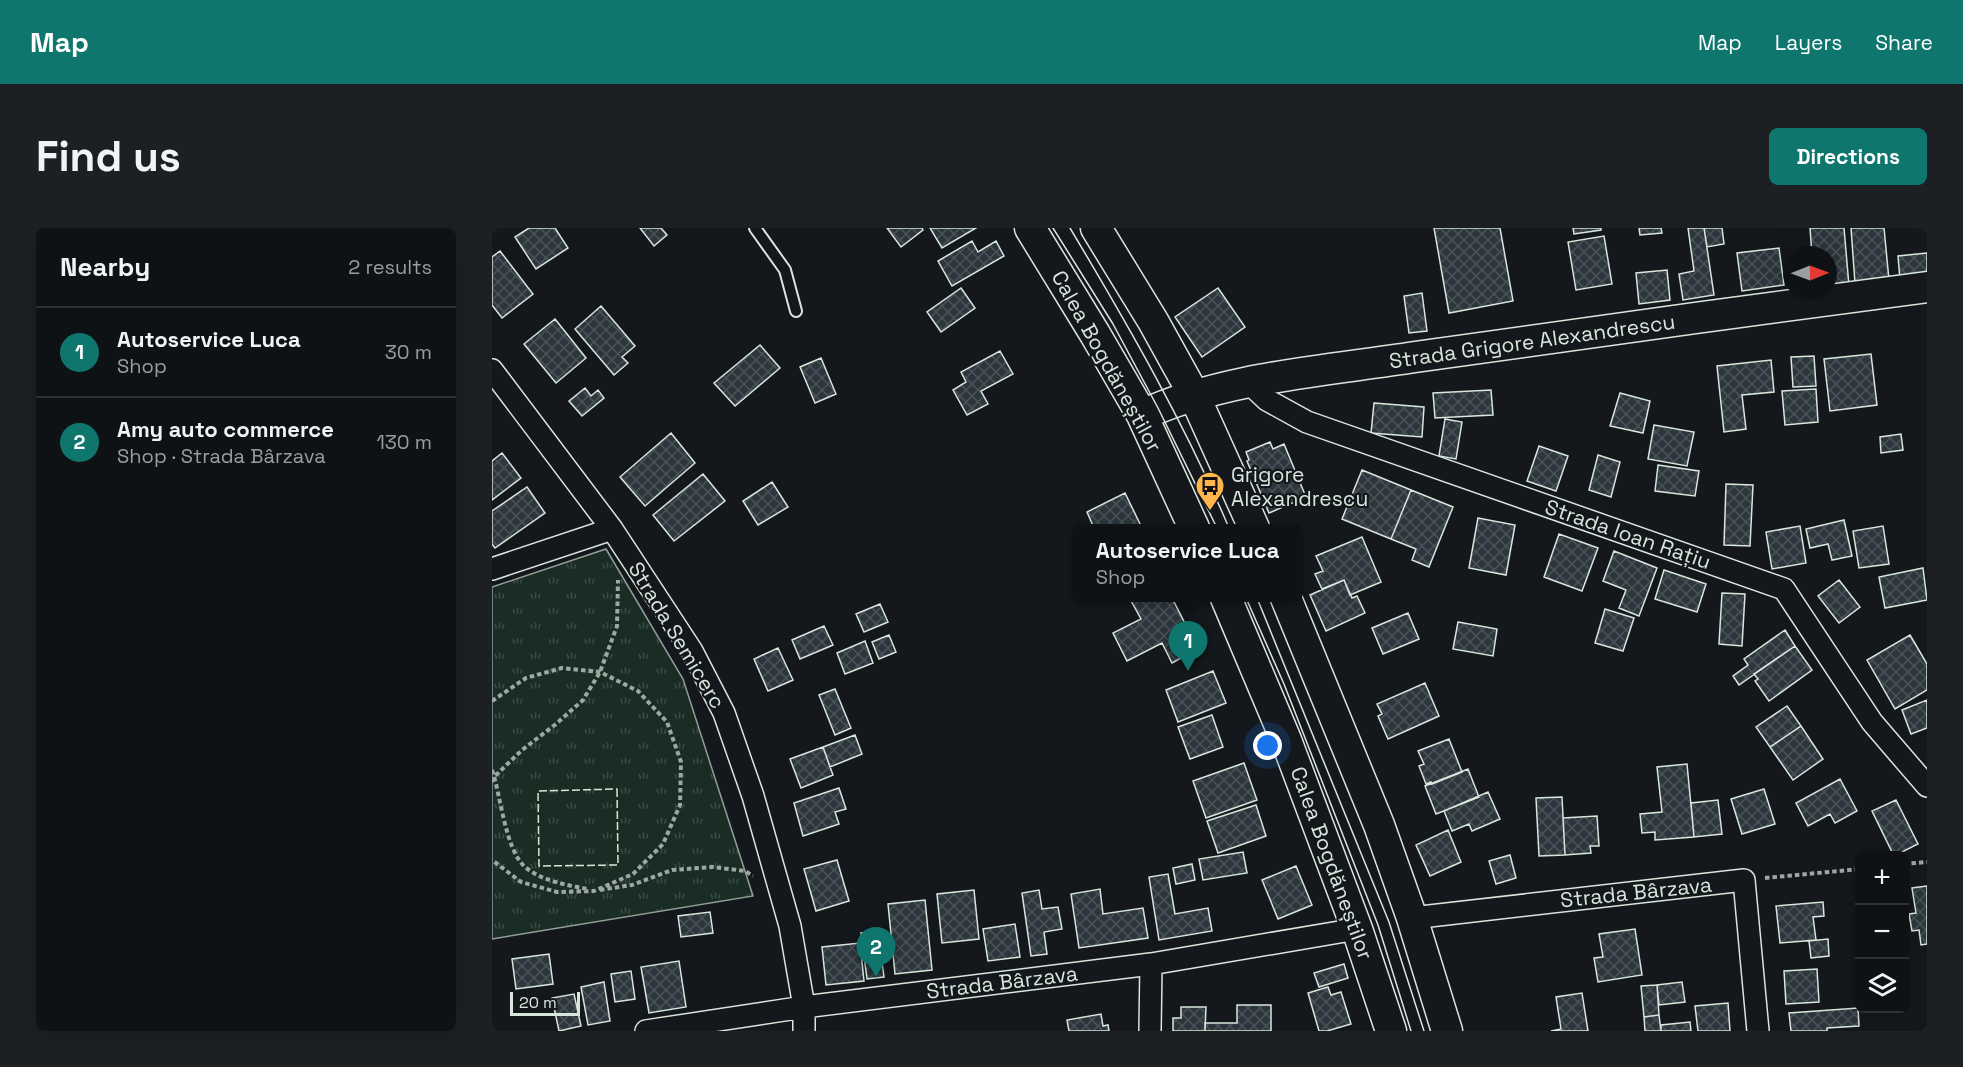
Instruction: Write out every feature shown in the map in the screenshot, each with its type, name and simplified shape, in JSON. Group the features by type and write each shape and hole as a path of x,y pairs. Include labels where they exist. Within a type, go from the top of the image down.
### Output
{"main road":[{"name":"Calea Bogdăneștilor","path":"1030,228 1142,415 1192,524"},
{"path":"1096,228 1194,395 1252,524"},
{"name":"Strada Grigore Alexandrescu","path":"1142,415 1194,395 1249,383 1545,338 1927,287"},
{"name":"Calea Bogdăneștilor","path":"1228,602 1286,740 1357,929 1391,1031"},
{"path":"1288,602 1374,814 1412,918 1447,1031"}],"street":[{"name":"Strada Semicerc","path":"492,370 612,529 692,651 724,713 753,796 790,926 804,1007 804,1031"},
{"name":"Strada Ioan Rațiu","path":"1249,383 1267,400 1307,422 1784,589 1872,722 1927,786"},
{"path":"492,569 612,529"},
{"path":"1744,880 1758,1031"},
{"name":"Strada Bârzava","path":"1412,918 1744,880"},
{"name":"Strada Bârzava","path":"645,1031 804,1007 1151,964 1357,929"},
{"path":"1150,1031 1151,964"}],"lane":[{"path":"755,228 785,270 796,311"}],"path":[{"path":"492,782 494,777 522,750 583,700 600,672 617,626 619,570"},
{"path":"492,701 526,678 562,669 600,672 638,691 667,722 681,762 680,805 663,844 633,874 594,891 553,882 526,867 514,853 492,770"},
{"path":"492,861 521,882 557,892 594,891 632,885 672,870 712,867 745,871 780,890"},
{"path":"1909,864 1927,862"},
{"path":"1744,880 1855,869"}],"green space":[{"path":"606,549 683,679 753,896 492,939 492,587"}],"building":[{"path":"529,228 555,228 568,248 536,269 515,237"},
{"path":"640,228 661,228 667,235 654,246"},
{"path":"887,228 922,228 923,230 901,247"},
{"path":"930,228 976,228 942,248"},
{"path":"1434,228 1500,228 1513,301 1449,313"},
{"path":"1573,228 1601,228 1601,230 1574,234"},
{"path":"1639,228 1661,228 1662,233 1640,235"},
{"path":"1688,228 1704,228 1714,295 1683,300 1679,274 1694,271"},
{"path":"1704,228 1722,228 1724,244 1707,247"},
{"path":"1810,228 1844,228 1849,286 1837,287 1837,246 1811,246"},
{"path":"1851,228 1884,228 1889,280 1855,283"},
{"path":"1604,236 1612,284 1576,290 1568,242"},
{"path":"972,241 978,252 996,241 1004,256 952,286 938,261"},
{"path":"1779,248 1783,285 1742,291 1737,253"},
{"path":"500,251 533,294 502,318 492,305 492,257"},
{"path":"1927,253 1927,277 1900,280 1898,256"},
{"path":"1667,270 1670,300 1639,304 1636,273"},
{"path":"961,288 975,308 941,332 927,312"},
{"path":"1218,288 1245,327 1202,357 1175,317"},
{"path":"1422,293 1427,331 1409,333 1404,296"},
{"path":"601,306 635,346 622,357 628,363 614,375 575,329"},
{"path":"555,319 586,358 556,383 524,344"},
{"path":"760,345 780,368 735,406 714,383"},
{"path":"1000,351 1013,374 981,391 988,404 967,415 953,390 966,382 961,372"},
{"path":"1871,354 1877,405 1830,411 1824,359"},
{"path":"1814,356 1816,386 1793,387 1791,357"},
{"path":"821,358 836,394 815,403 800,367"},
{"path":"1771,360 1774,392 1742,395 1746,429 1724,432 1717,366"},
{"path":"585,388 591,396 598,390 604,398 582,416 569,401"},
{"path":"1816,389 1818,422 1785,425 1782,391"},
{"path":"1491,390 1493,415 1435,418 1433,393"},
{"path":"1620,393 1650,401 1643,433 1610,426"},
{"path":"1374,403 1424,407 1422,437 1371,433"},
{"path":"1445,419 1462,422 1456,459 1439,456"},
{"path":"1654,425 1694,432 1687,466 1648,459"},
{"path":"671,433 695,463 645,506 620,477"},
{"path":"1901,434 1903,450 1881,453 1880,437"},
{"path":"1270,442 1273,449 1284,444 1306,497 1269,513 1247,461 1249,460 1246,452"},
{"path":"1539,446 1568,456 1556,491 1527,481"},
{"path":"502,453 521,478 492,500 492,461"},
{"path":"1598,455 1620,462 1611,497 1589,490"},
{"path":"1658,465 1699,471 1695,496 1655,491"},
{"path":"1362,470 1411,490 1391,539 1342,519"},
{"path":"703,474 725,501 674,541 653,515"},
{"path":"772,482 788,507 758,525 743,501"},
{"path":"1726,484 1753,485 1750,546 1724,545"},
{"path":"527,487 545,513 495,548 492,544 492,511"},
{"path":"1411,490 1453,507 1429,567 1412,560 1416,549 1391,539"},
{"path":"1125,493 1140,524 1092,524 1087,512"},
{"path":"1478,518 1515,525 1506,575 1469,568"},
{"path":"1844,520 1852,556 1832,560 1828,544 1810,548 1806,529"},
{"path":"1800,526 1806,563 1772,569 1766,532"},
{"path":"1883,526 1889,564 1859,568 1853,531"},
{"path":"1559,534 1598,548 1582,591 1544,577"},
{"path":"1362,537 1381,582 1350,595 1344,580 1322,589 1315,574 1323,571 1316,556"},
{"path":"1614,551 1657,568 1639,616 1619,608 1626,590 1603,581"},
{"path":"1923,568 1927,600 1885,608 1879,577"},
{"path":"1664,570 1706,584 1697,612 1655,599"},
{"path":"1344,580 1352,598 1357,596 1365,613 1326,631 1310,595"},
{"path":"1839,580 1860,607 1839,623 1818,596"},
{"path":"1722,593 1745,594 1742,646 1719,644"},
{"path":"1132,602 1174,602 1198,649 1172,663 1162,643 1127,661 1113,633 1141,619"},
{"path":"880,604 888,622 864,632 856,614"},
{"path":"1605,609 1634,618 1623,651 1595,643"},
{"path":"1408,613 1419,639 1383,654 1372,628"},
{"path":"1458,622 1497,629 1493,656 1453,649"},
{"path":"824,626 833,645 800,659 792,640"},
{"path":"1785,630 1795,646 1739,685 1733,676 1748,665 1744,659"},
{"path":"889,635 896,652 879,659 872,642"},
{"path":"1910,635 1927,664 1927,690 1895,709 1867,660"},
{"path":"865,641 873,663 845,674 837,653"},
{"path":"1795,646 1812,670 1769,701 1755,681 1758,679 1754,674"},
{"path":"778,648 793,680 768,691 754,659"},
{"path":"1213,671 1226,703 1178,722 1166,690"},
{"path":"1425,683 1439,716 1388,739 1378,716 1382,714 1377,704"},
{"path":"835,689 851,728 835,735 819,695"},
{"path":"1927,700 1927,728 1911,734 1902,710"},
{"path":"1787,706 1801,726 1770,747 1756,727"},
{"path":"1212,715 1223,747 1190,759 1178,727"},
{"path":"1801,726 1823,759 1793,780 1770,747"},
{"path":"855,735 862,754 830,767 823,747"},
{"path":"1449,739 1462,772 1432,784 1431,782 1426,784 1419,766 1424,764 1418,751"},
{"path":"823,747 833,775 801,788 790,759"},
{"path":"1244,763 1257,800 1206,818 1193,781"},
{"path":"1687,764 1694,837 1655,840 1655,832 1642,833 1640,814 1662,812 1657,767"},
{"path":"1468,769 1479,797 1436,814 1425,786"},
{"path":"1840,779 1857,811 1835,823 1830,814 1808,826 1796,803"},
{"path":"839,788 846,809 835,812 839,824 803,836 794,803"},
{"path":"1764,789 1775,824 1742,834 1731,799"},
{"path":"1488,792 1500,819 1472,831 1469,824 1452,831 1444,811"},
{"path":"1562,797 1565,855 1539,856 1536,798"},
{"path":"1718,800 1722,834 1694,837 1691,803"},
{"path":"1896,800 1918,844 1904,851 1892,851 1872,811"},
{"path":"1256,805 1266,836 1218,853 1207,821"},
{"path":"1597,816 1599,846 1590,846 1591,853 1565,855 1563,818"},
{"path":"1448,830 1461,862 1430,876 1416,845"},
{"path":"1243,852 1247,873 1203,880 1199,859"},
{"path":"1510,855 1516,878 1496,884 1489,861"},
{"path":"837,860 849,901 816,911 804,869"},
{"path":"1192,864 1195,880 1176,884 1173,868"},
{"path":"1296,866 1312,905 1278,919 1262,880"},
{"path":"1168,874 1175,914 1208,908 1212,931 1159,940 1149,877"},
{"path":"1927,886 1927,944 1921,945 1919,930 1912,931 1909,914 1916,913 1912,888"},
{"path":"1100,889 1103,914 1143,908 1148,938 1079,948 1071,894"},
{"path":"974,890 979,939 942,943 937,894"},
{"path":"1039,890 1042,909 1058,907 1062,929 1044,932 1047,954 1031,956 1022,893"},
{"path":"925,900 932,970 895,974 888,904"},
{"path":"1823,902 1824,916 1813,917 1816,940 1780,943 1776,906"},
{"path":"710,912 713,933 681,937 678,916"},
{"path":"1015,924 1020,957 988,961 983,929"},
{"path":"1635,929 1642,975 1598,982 1594,958 1603,957 1599,934"},
{"path":"878,931 884,977 867,979 861,933"},
{"path":"1828,939 1829,956 1811,958 1809,941"},
{"path":"860,943 864,981 826,985 822,947"},
{"path":"549,954 553,984 516,989 512,959"},
{"path":"679,961 686,1007 649,1013 641,967"},
{"path":"1344,964 1348,978 1319,987 1314,973"},
{"path":"1817,969 1819,1002 1786,1004 1784,971"},
{"path":"631,971 635,999 615,1002 611,974"},
{"path":"604,982 610,1021 588,1025 581,987"},
{"path":"1682,982 1685,1002 1659,1005 1657,985"},
{"path":"1657,985 1659,1015 1644,1017 1641,986"},
{"path":"1328,987 1331,995 1341,992 1351,1024 1319,1031 1308,993"},
{"path":"1582,993 1588,1031 1551,1031 1561,1029 1556,997"},
{"path":"574,994 581,1026 559,1031 552,998"},
{"path":"1728,1003 1730,1031 1698,1031 1695,1006"},
{"path":"1237,1005 1271,1005 1271,1031 1205,1031 1205,1023 1237,1023"},
{"path":"1181,1007 1206,1007 1205,1031 1173,1031 1173,1018 1181,1018"},
{"path":"1855,1008 1855,1013 1858,1013 1859,1026 1827,1028 1827,1031 1791,1031 1789,1013"},
{"path":"1101,1014 1103,1026 1108,1025 1109,1031 1069,1031 1067,1020"},
{"path":"1659,1015 1661,1031 1645,1031 1644,1017"},
{"path":"1690,1022 1691,1031 1661,1031 1661,1025"}],"tram line":[{"path":"1053,228 1113,324 1158,408 1215,524"},
{"path":"1070,228 1155,375 1194,451 1227,524"},
{"path":"1248,602 1284,684 1378,925 1411,1031"},
{"path":"1259,602 1389,922 1424,1031"}],"fence":[{"path":"617,789 618,865 539,866 538,791 617,789"}],"place":[{"name":"Grigore Alexandrescu","path":"1210,512"},
{"name":"Autoservice Luca","path":"1188,671"},
{"name":"Amy auto commerce","path":"876,977"}]}
